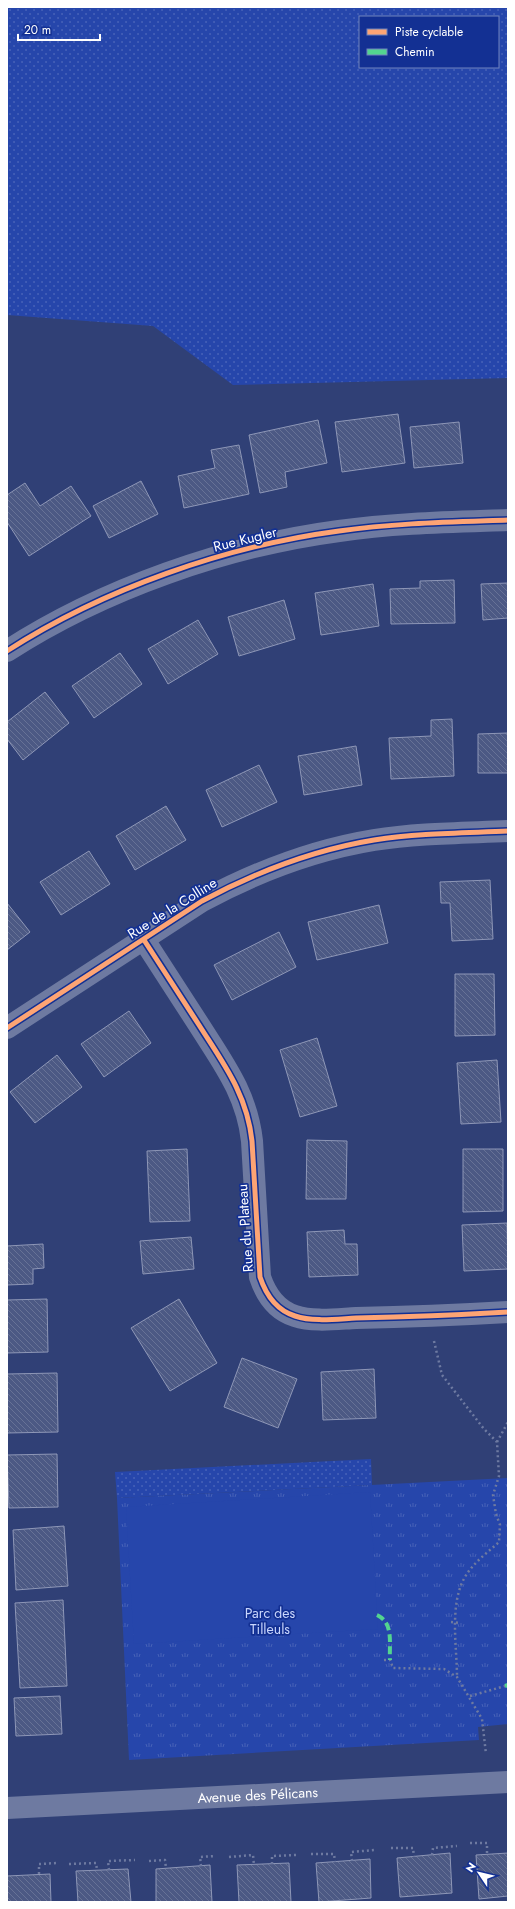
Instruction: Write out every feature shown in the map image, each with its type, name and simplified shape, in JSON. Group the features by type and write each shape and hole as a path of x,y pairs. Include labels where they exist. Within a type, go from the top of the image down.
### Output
{"street":[{"name":"Rue Kugler","path":"7,651 102,600 180,569 252,547 339,531 422,524 508,520"},
{"name":"Rue de la Colline","path":"7,1028 144,940 180,915 225,889 273,867 304,857 374,840 508,831"},
{"name":"Rue du Plateau","path":"144,940 231,1075 243,1100 251,1127 260,1277 267,1294 279,1308 296,1316 316,1319 433,1317 508,1312"},
{"name":"Avenue des Pélicans","path":"7,1808 508,1782"}],"path":[{"path":"433,1336 442,1375 484,1429 497,1442"},
{"path":"457,1677 455,1622 460,1588 474,1565 499,1542 500,1525 493,1495 499,1476 497,1442 508,1422"},
{"path":"490,1545 490,1550"},
{"path":"451,1622 460,1622"},
{"path":"384,1660 390,1660 393,1668 444,1669 457,1677 482,1720 486,1754"},
{"path":"469,1696 506,1686"},
{"path":"470,1843 487,1842 487,1854"},
{"path":"432,1855 433,1848 457,1846"},
{"path":"391,1848 413,1848 414,1857"},
{"path":"352,1861 351,1852 375,1850"},
{"path":"311,1854 334,1854 334,1862"},
{"path":"229,1857 253,1855 254,1865"},
{"path":"272,1864 272,1856 297,1855"},
{"path":"201,1866 200,1857 215,1856"},
{"path":"109,1870 108,1861 135,1860"},
{"path":"149,1861 166,1860 166,1868"},
{"path":"39,1874 39,1864 58,1862"},
{"path":"69,1864 96,1863 97,1870"}],"green space":[{"path":"7,7 508,7 508,378 233,385 153,326 7,315"},
{"path":"371,1459 372,1485 117,1498 115,1472"},
{"name":"Parc des Tilleuls","path":"508,1478 508,1724 478,1727 479,1740 129,1760 117,1498"},
{"path":"370,1492 378,1629 134,1644 126,1507"}],"building":[{"path":"398,414 405,463 342,472 335,422"},
{"path":"318,420 327,463 285,472 287,487 260,493 249,435"},
{"path":"459,422 463,463 414,468 410,427"},
{"path":"239,445 249,494 184,508 178,476 215,468 211,450"},
{"path":"141,481 158,514 109,538 93,506"},
{"path":"25,483 40,506 71,486 91,516 29,556 7,522 7,495"},
{"path":"454,580 455,623 391,624 390,589 420,588 420,581"},
{"path":"508,583 508,618 483,620 481,584"},
{"path":"373,584 379,626 321,635 315,593"},
{"path":"284,600 295,639 239,656 228,617"},
{"path":"198,620 218,654 168,684 148,649"},
{"path":"120,653 142,684 94,718 72,686"},
{"path":"45,692 69,723 23,760 7,739 7,722"},
{"path":"452,719 454,776 391,779 389,738 431,736 431,720"},
{"path":"508,733 508,773 478,773 478,734"},
{"path":"356,746 362,785 304,795 298,756"},
{"path":"259,765 277,802 222,827 206,790"},
{"path":"166,806 186,840 135,870 116,836"},
{"path":"89,851 110,884 61,915 40,882"},
{"path":"490,880 493,939 452,941 450,903 441,903 440,882"},
{"path":"7,903 30,932 7,950"},
{"path":"379,905 388,943 317,960 308,922"},
{"path":"279,932 296,967 232,1000 214,965"},
{"path":"455,974 494,974 495,1035 455,1036"},
{"path":"129,1011 151,1043 104,1077 81,1044"},
{"path":"317,1038 337,1106 300,1117 280,1050"},
{"path":"57,1055 82,1087 35,1123 10,1092"},
{"path":"497,1060 501,1122 461,1124 457,1063"},
{"path":"307,1140 347,1141 346,1199 306,1199"},
{"path":"187,1149 190,1221 150,1222 147,1151"},
{"path":"463,1149 503,1149 503,1211 463,1212"},
{"path":"507,1223 508,1269 464,1271 462,1225"},
{"path":"344,1230 345,1244 357,1244 358,1275 309,1277 307,1232"},
{"path":"191,1237 194,1269 143,1274 140,1241"},
{"path":"43,1244 44,1268 33,1269 33,1284 7,1285 7,1246"},
{"path":"47,1299 48,1352 7,1353 7,1300"},
{"path":"179,1299 217,1363 170,1391 131,1328"},
{"path":"242,1358 297,1379 278,1428 224,1407"},
{"path":"374,1369 376,1418 323,1420 321,1372"},
{"path":"57,1373 58,1432 7,1433 7,1374"},
{"path":"57,1454 58,1507 9,1508 7,1455"},
{"path":"64,1526 68,1586 16,1590 13,1530"},
{"path":"63,1600 67,1686 20,1688 15,1603"},
{"path":"60,1696 62,1734 16,1736 14,1698"},
{"path":"450,1853 452,1893 400,1897 397,1858"},
{"path":"508,1853 508,1896 479,1899 476,1855"},
{"path":"370,1859 371,1898 319,1902 316,1863"},
{"path":"289,1863 291,1902 239,1902 237,1865"},
{"path":"210,1865 212,1902 156,1902 156,1869"},
{"path":"128,1869 131,1902 78,1902 76,1871"},
{"path":"50,1874 51,1902 7,1902 7,1876"}],"marked path":[{"path":"377,1615 386,1623 390,1634 390,1660"}],"cycle path":[{"path":"7,651 83,608 124,590 167,573 253,547 296,538 360,528 423,523 508,520"},
{"path":"7,1028 202,901 222,890 285,863 351,844 374,840 424,835 508,831"},
{"path":"144,940 225,1066 233,1080 245,1108 252,1141 260,1277 265,1290 277,1306 295,1316 317,1320 508,1312"}]}
